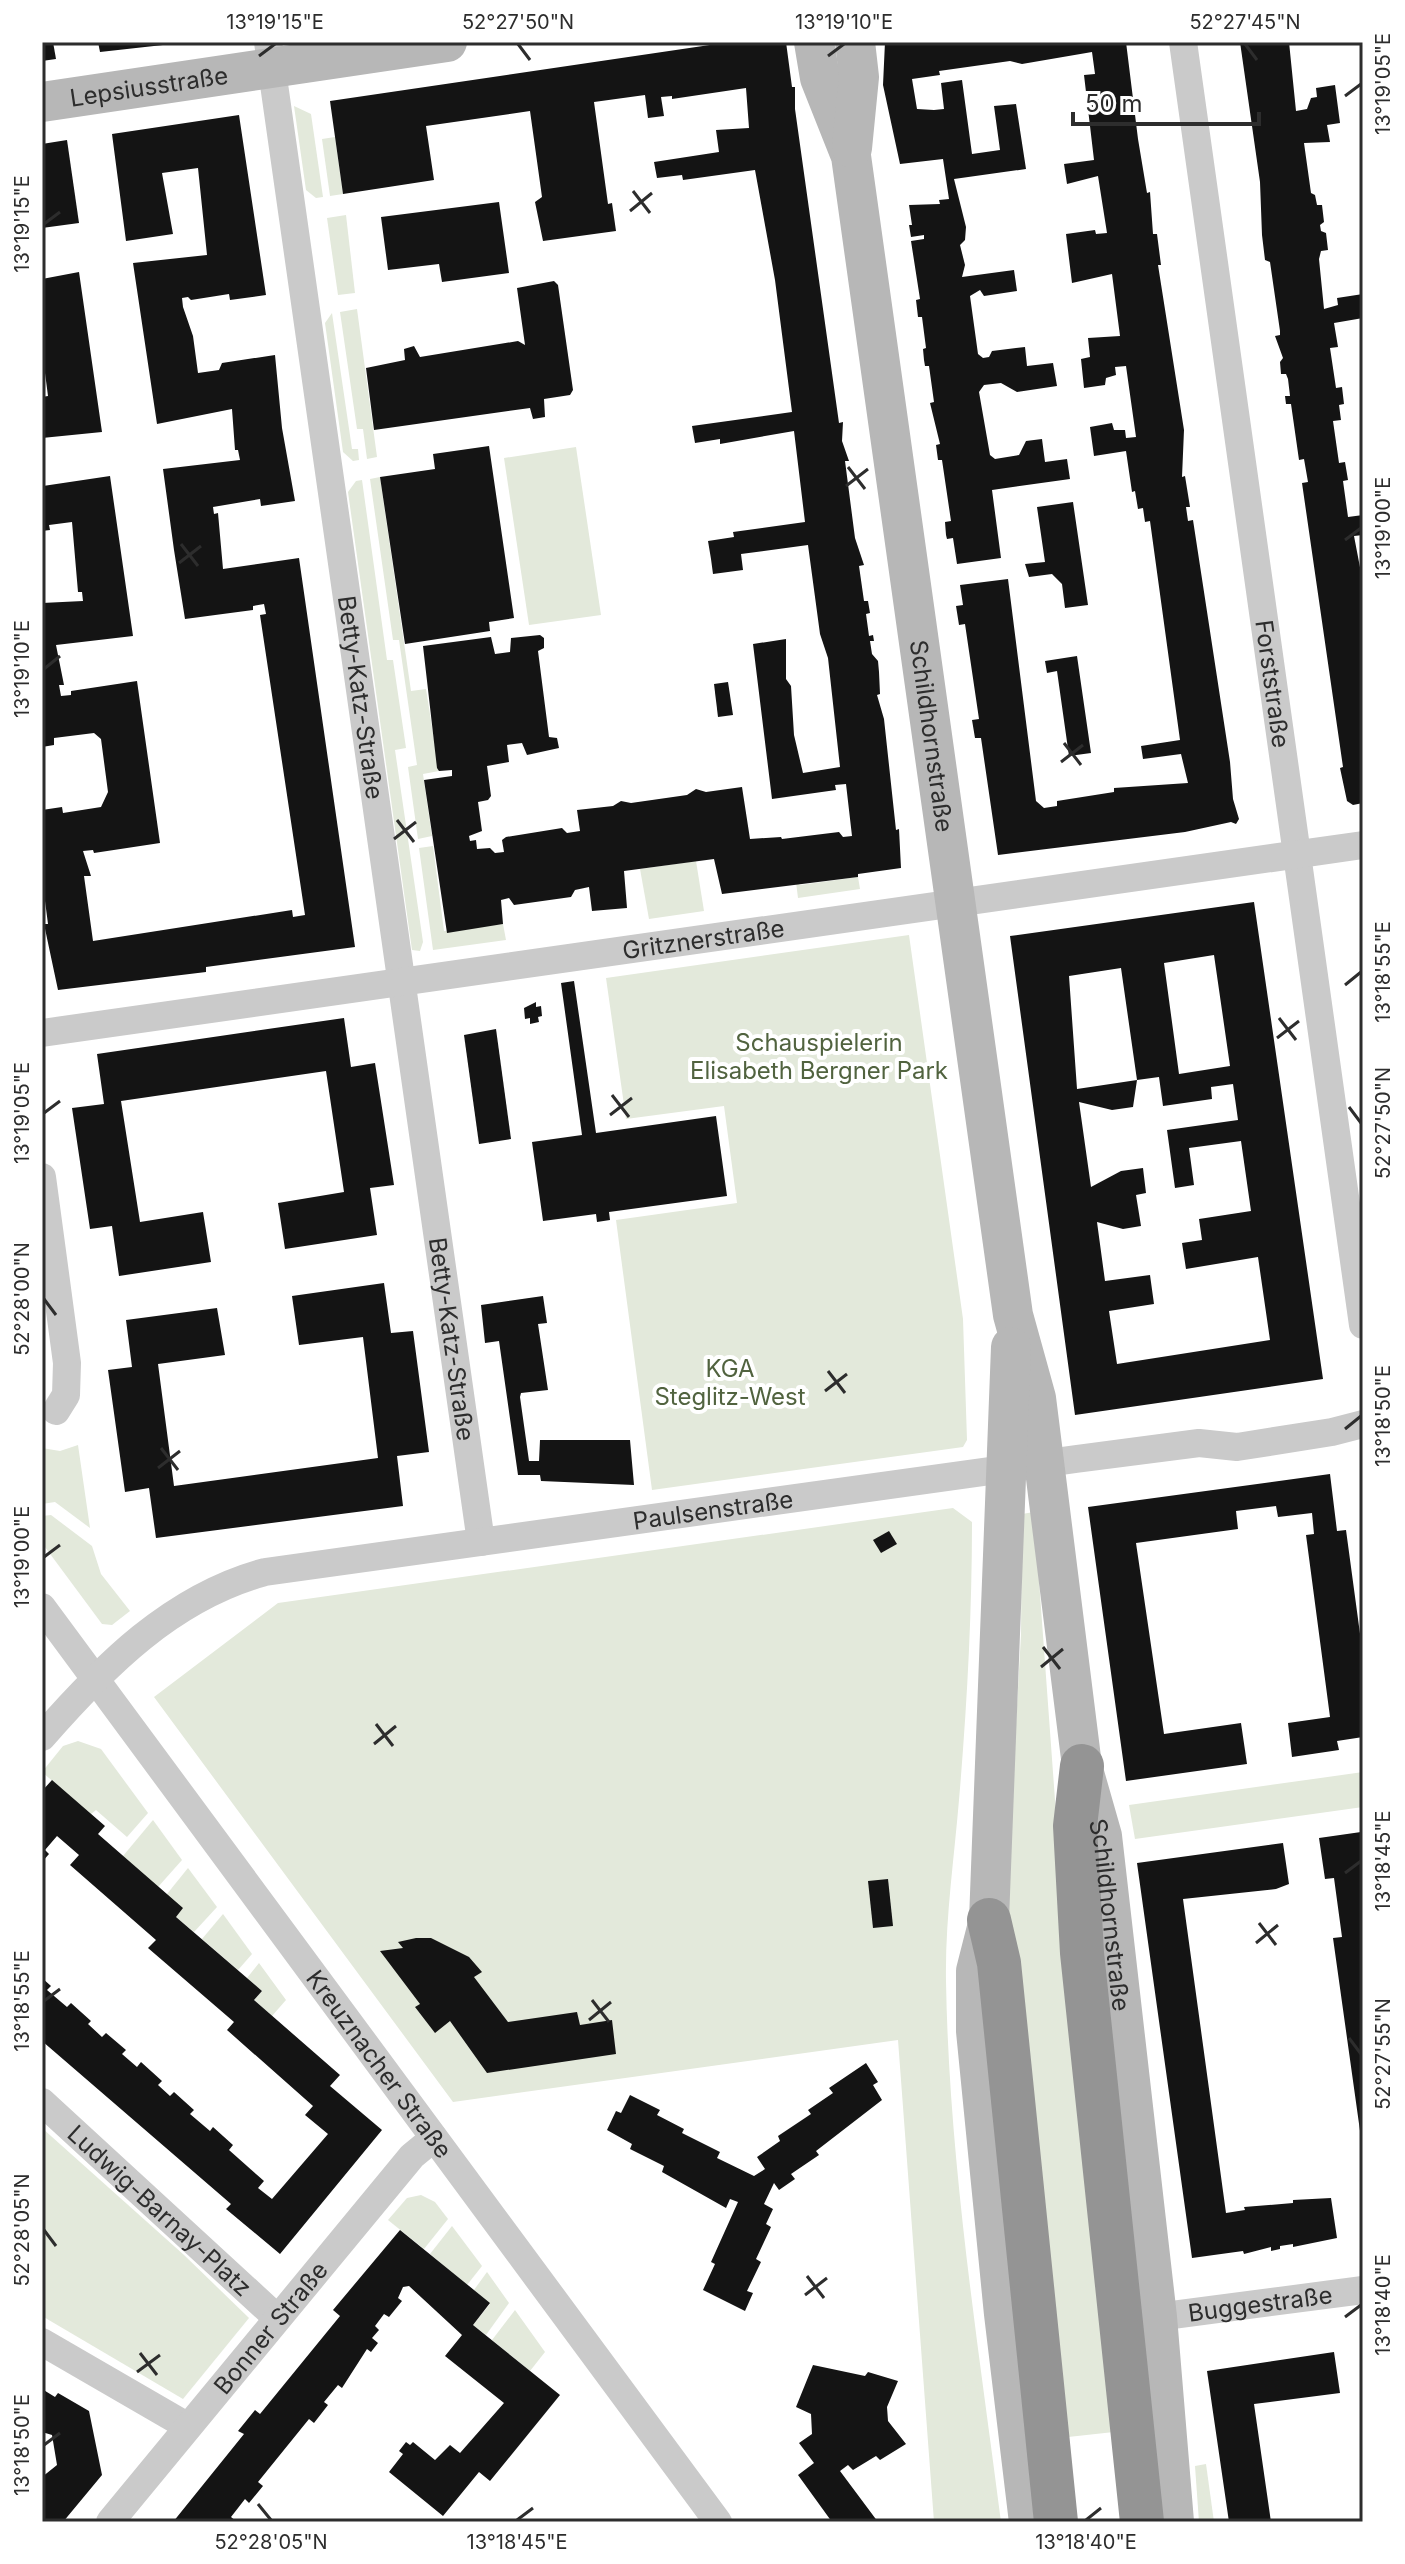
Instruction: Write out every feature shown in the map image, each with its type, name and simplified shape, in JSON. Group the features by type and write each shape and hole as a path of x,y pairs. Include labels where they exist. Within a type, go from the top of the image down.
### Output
{"highway":[{"path":"1082,1766 1075,1826 1082,1953 1142,2522"},
{"path":"989,1920 999,1963 1056,2522"}],"main road":[{"name":"Lepsiusstraße","path":"42,102 270,55 447,42"},
{"name":"Schildhornstraße","path":"814,42 820,78 851,156 1013,1315 1036,1398 1082,1766 1102,1836 1157,2317 1174,2522"},
{"name":"Schildhornstraße","path":"851,156 859,77 855,42"},
{"name":"Schildhornstraße","path":"1013,1315 1004,1469 1001,1646 989,1920 976,1971 977,2044 1029,2522"}],"street":[{"name":"Forststraße","path":"1183,42 1363,1325"},
{"name":"Betty-Katz-Straße","path":"270,55 481,1542"},
{"name":"Gritznerstraße","path":"42,1033 1363,845"},
{"path":"42,1177 67,1363 66,1395 56,1411"},
{"name":"Paulsenstraße","path":"42,1737 94,1678 181,1609 232,1582 285,1569 1199,1443 1237,1447 1363,1424"},
{"name":"Kreuznacher Straße","path":"42,1607 718,2522"},
{"name":"Ludwig-Barnay-Platz","path":"42,2102 277,2318"},
{"name":"Bonner Straße","path":"110,2522 412,2156 434,2138"},
{"name":"Buggestraße","path":"1157,2317 1363,2290"},
{"path":"42,2342 187,2426"}],"green space":[{"path":"294,106 311,114 323,197 316,198 306,190"},
{"path":"335,137 343,194 330,196 322,139"},
{"path":"346,215 355,293 338,295 327,218"},
{"path":"357,309 377,457 367,459 363,429 357,429 340,312"},
{"path":"332,313 352,449 358,449 359,460 353,461 343,452 325,323"},
{"path":"576,447 601,615 529,625 504,458"},
{"path":"380,477 411,691 426,689 439,771 423,774 432,836 418,839 408,767 417,765 399,640 393,640 370,479"},
{"path":"362,480 387,660 393,660 406,748 395,750 423,942 420,951 412,950 348,492 356,481"},
{"path":"433,846 444,931 503,924 506,940 433,950 419,848"},
{"path":"696,861 704,911 649,919 640,869"},
{"path":"858,877 860,889 798,898 796,882 800,885"},
{"name":"Schauspielerin Elisabeth Bergner Park","path":"909,935 963,1319 967,1440 963,1447 652,1490 616,1220 737,1203 724,1106 626,1119 606,978"},
{"path":"78,1445 90,1528 55,1502 42,1504 42,1448 60,1451"},
{"path":"953,1508 972,1522 972,1557 964,1730 947,1936 948,2049 966,2252 1001,2522 934,2522 898,2040 453,2102 154,1697 278,1603"},
{"path":"1034,1512 1058,1841 1123,2431 1059,2438 1020,2083 1007,1883 1021,1635 1022,1514"},
{"path":"51,1515 92,1546 101,1574 130,1611 112,1625 102,1624 42,1543 42,1516"},
{"path":"78,1741 101,1749 148,1813 127,1837 96,1810 91,1814 42,1772 63,1746"},
{"path":"1363,1772 1363,1807 1135,1839 1129,1805"},
{"path":"153,1820 182,1860 158,1887 123,1856"},
{"path":"188,1868 217,1907 194,1932 176,1917 167,1894"},
{"path":"223,1914 252,1954 238,1970 202,1939"},
{"path":"259,1963 286,2000 272,2016 254,2000 262,1991 247,1978"},
{"path":"42,2128 184,2255 249,2318 183,2399 42,2316"},
{"path":"421,2195 435,2202 448,2219 424,2249 388,2220 407,2198"},
{"path":"452,2226 482,2266 467,2285 430,2254"},
{"path":"487,2272 509,2303 486,2335 473,2325 490,2304 474,2290"},
{"path":"515,2310 545,2352 530,2371 492,2340"},
{"path":"1206,2464 1214,2522 1199,2522 1195,2466"}],"building":[{"path":"42,42 53,42 56,59 42,61"},
{"path":"98,42 172,42 172,44 100,52"},
{"path":"730,42 786,42 792,87 795,87 795,109 839,423 843,422 842,441 849,461 845,461 855,538 864,565 859,566 864,601 868,601 870,613 866,614 869,636 873,635 874,641 870,641 872,654 878,661 880,694 877,695 884,719 896,830 899,829 901,868 858,874 858,877 722,894 714,859 624,871 627,908 592,911 589,887 575,890 571,897 514,905 509,898 501,900 503,924 447,933 424,780 452,776 452,770 439,771 437,768 423,646 491,637 495,654 510,652 511,638 540,635 544,638 544,648 538,651 549,737 557,738 559,748 527,755 522,743 507,745 509,762 487,766 491,796 478,802 482,831 469,836 470,841 476,840 477,849 490,848 495,853 504,852 502,840 506,837 562,828 567,833 580,831 577,810 613,806 621,801 631,803 687,795 696,789 706,792 742,787 750,839 782,839 839,832 843,837 852,836 846,784 835,785 836,790 772,799 753,644 786,639 786,679 791,686 794,735 803,773 840,767 828,658 820,634 808,545 741,554 743,570 713,574 708,541 734,537 733,532 805,522 794,431 720,444 720,439 695,443 692,426 792,412 775,280 755,170 683,180 682,175 657,178 654,162 719,152 716,130 749,128 746,88 672,99 672,96 661,97 664,116 648,118 645,95 594,102 608,204 612,203 616,231 543,241 535,202 542,197 530,111 426,126 434,180 343,194 330,101"},
{"path":"885,42 1126,42 1138,139 1147,193 1150,192 1153,234 1157,234 1161,265 1158,265 1184,430 1182,477 1185,476 1190,507 1186,507 1188,521 1193,520 1233,799 1239,819 1236,824 1231,822 1185,832 998,855 981,738 975,738 972,720 979,719 965,624 959,625 956,606 963,605 960,585 1008,579 1036,801 1044,808 1057,806 1057,801 1114,792 1114,788 1188,783 1181,754 1143,759 1141,746 1180,740 1150,521 1145,522 1143,508 1138,509 1135,491 1132,492 1126,451 1094,456 1090,427 1112,423 1114,430 1125,430 1126,438 1136,437 1126,366 1115,367 1116,375 1106,378 1105,385 1084,388 1081,359 1090,357 1088,338 1120,336 1112,274 1072,283 1066,234 1095,230 1096,234 1107,233 1098,176 1067,184 1064,164 1094,160 1084,75 1095,74 1092,52 1022,64 1010,61 939,71 940,75 912,79 917,109 934,110 944,109 941,83 962,80 972,154 1000,150 994,106 1016,104 1026,169 954,179 966,227 965,240 960,245 965,265 962,277 1014,270 1017,291 984,296 980,290 970,296 978,354 983,358 989,357 992,351 1025,347 1027,366 1053,363 1057,386 1017,392 1001,383 984,385 979,392 990,455 995,459 1019,455 1026,441 1042,439 1045,462 1067,459 1070,479 992,490 1001,558 957,564 953,538 947,539 946,535 945,522 951,521 942,460 938,460 936,445 940,444 930,403 934,402 929,366 925,366 924,360 923,349 926,348 922,317 918,317 916,300 920,299 911,241 924,239 924,235 911,237 909,225 912,225 909,205 940,204 939,200 949,199 943,159 900,164 883,85"},
{"path":"1240,42 1289,42 1296,111 1307,109 1311,98 1317,97 1316,88 1335,85 1340,123 1327,125 1330,142 1304,143 1311,193 1315,195 1317,205 1322,205 1324,222 1320,225 1321,231 1326,233 1328,250 1321,251 1319,259 1324,309 1338,305 1337,298 1363,294 1363,318 1334,323 1338,347 1330,348 1336,388 1342,387 1344,404 1339,405 1341,420 1333,421 1339,463 1345,462 1348,480 1343,481 1348,517 1363,515 1363,535 1354,536 1363,583 1363,803 1353,805 1347,801 1340,768 1343,767 1302,483 1308,482 1304,459 1299,460 1291,404 1286,404 1285,396 1290,396 1288,379 1286,374 1281,374 1280,362 1283,358 1275,336 1280,335 1280,331 1270,262 1265,260 1260,182"},
{"path":"239,115 266,295 230,300 229,294 191,300 188,297 182,298 183,307 193,336 198,373 219,370 222,363 275,355 282,428 295,501 261,506 260,499 213,507 214,514 218,513 223,569 299,558 355,947 206,967 206,972 58,990 44,924 48,924 42,878 42,810 62,807 63,813 101,807 108,792 101,739 94,733 54,738 54,745 42,747 42,603 83,601 82,592 78,592 72,522 49,525 50,530 42,531 43,486 110,476 133,636 56,645 64,685 59,685 61,696 71,695 71,691 137,681 160,843 94,853 93,850 83,851 91,876 84,876 93,941 292,910 293,917 305,915 260,615 266,614 264,604 253,606 253,610 185,619 174,550 163,469 240,460 238,450 235,450 232,409 157,424 133,263 207,255 198,168 162,173 173,234 126,241 112,134"},
{"path":"67,140 79,223 42,228 42,144"},
{"path":"499,202 509,273 442,282 439,264 388,270 381,217"},
{"path":"79,272 102,432 42,438 42,397 48,396 42,350 42,279"},
{"path":"554,281 558,285 573,390 570,395 544,399 545,417 533,419 530,408 374,430 366,368 405,360 404,349 414,346 420,357 518,341 525,345 517,288"},
{"path":"489,446 514,618 489,622 490,631 405,644 380,477 435,469 433,454"},
{"path":"1073,502 1088,605 1065,608 1062,584 1052,574 1029,577 1025,564 1045,562 1037,507"},
{"path":"1077,656 1091,753 1069,756 1057,671 1047,673 1045,661"},
{"path":"728,682 733,715 718,717 714,684"},
{"path":"1254,902 1323,1379 1075,1415 1010,936","holes":["1214,955 1230,1066 1179,1074 1164,963","1121,968 1137,1080 1077,1089 1069,976","1159,1077 1163,1106 1212,1099 1211,1087 1233,1084 1238,1120 1167,1130 1175,1188 1194,1185 1189,1148 1241,1141 1251,1211 1199,1219 1202,1240 1182,1243 1186,1269 1258,1257 1270,1340 1117,1364 1109,1311 1154,1304 1150,1275 1105,1281 1097,1222 1123,1229 1141,1226 1136,1195 1146,1193 1143,1168 1121,1171 1091,1187 1079,1102 1112,1110 1133,1107 1137,1080"]},
{"path":"574,981 596,1133 716,1116 727,1196 609,1212 610,1220 597,1222 596,1214 543,1221 532,1142 582,1135 561,983"},
{"path":"536,1002 536,1007 541,1006 542,1016 538,1017 539,1022 530,1024 530,1018 525,1019 524,1008"},
{"path":"344,1018 351,1067 375,1063 394,1185 370,1188 377,1235 285,1249 278,1203 344,1192 326,1071 121,1101 140,1222 203,1212 211,1262 119,1276 112,1226 90,1229 72,1108 104,1104 97,1054"},
{"path":"496,1029 511,1139 479,1144 464,1035"},
{"path":"384,1283 391,1333 413,1331 429,1452 397,1456 403,1506 156,1538 149,1488 125,1492 108,1370 132,1367 126,1320 217,1308 225,1355 158,1364 174,1486 378,1458 363,1337 299,1345 292,1296"},
{"path":"543,1296 547,1323 538,1324 548,1390 521,1393 520,1397 529,1461 539,1461 540,1440 630,1440 634,1485 541,1481 540,1475 518,1475 499,1341 485,1343 481,1305"},
{"path":"1330,1474 1337,1531 1346,1530 1363,1656 1363,1737 1337,1741 1339,1750 1292,1757 1288,1723 1330,1717 1306,1535 1314,1534 1312,1513 1278,1517 1276,1506 1236,1511 1238,1529 1136,1543 1164,1734 1241,1723 1247,1764 1126,1781 1088,1507"},
{"path":"889,1531 897,1544 881,1553 873,1540"},
{"path":"52,1780 105,1826 98,1834 183,1908 176,1917 262,1991 254,2000 340,2075 330,2086 382,2130 280,2254 226,2209 231,2204 42,2041 42,1978 51,1986 47,1990 67,2007 71,2003 91,2021 88,2024 102,2037 106,2033 126,2050 122,2054 137,2067 141,2062 162,2081 158,2085 170,2096 174,2092 194,2110 190,2114 210,2131 213,2127 233,2145 229,2150 264,2181 258,2188 272,2199 328,2134 305,2115 313,2106 227,2030 234,2022 148,1948 156,1940 70,1865 79,1855 57,1836 45,1850 49,1854 42,1862 42,1791"},
{"path":"1361,1832 1361,2138 1333,1938 1342,1937 1334,1878 1325,1879 1319,1838"},
{"path":"1283,1843 1289,1884 1276,1889 1183,1899 1226,2213 1245,2210 1244,2207 1293,2203 1293,2200 1331,2198 1337,2238 1293,2247 1293,2244 1280,2246 1280,2249 1271,2251 1271,2247 1244,2254 1243,2251 1192,2258 1137,1863"},
{"path":"888,1879 893,1926 873,1928 868,1881"},
{"path":"431,1938 469,1957 482,1972 474,1977 508,2022 577,2012 580,2025 612,2020 616,2054 487,2073 450,2021 435,2033 415,2007 420,2004 380,1951 403,1948 398,1942"},
{"path":"866,2063 878,2082 873,2085 882,2100 816,2151 819,2155 791,2174 795,2179 779,2190 774,2183 764,2204 773,2209 766,2224 771,2227 756,2259 761,2262 747,2291 753,2293 745,2311 703,2290 715,2264 711,2262 738,2202 730,2199 726,2208 662,2172 664,2166 630,2149 632,2144 607,2130 616,2111 621,2113 630,2095 660,2110 657,2115 684,2129 682,2133 720,2152 717,2158 754,2176 765,2169 757,2157 780,2141 778,2136 811,2114 808,2110 833,2093 829,2088"},
{"path":"400,2230 490,2303 473,2325 560,2395 490,2481 479,2472 443,2516 389,2472 403,2454 399,2451 406,2442 410,2445 413,2442 435,2460 450,2445 460,2453 504,2403 445,2356 462,2335 409,2286 403,2287 398,2298 402,2301 389,2317 384,2314 375,2326 379,2330 372,2338 378,2343 371,2352 367,2349 342,2388 338,2385 324,2402 328,2405 314,2423 309,2419 258,2482 263,2486 249,2503 245,2499 231,2517 237,2522 173,2522 244,2434 238,2431 255,2410 260,2414 340,2316 333,2310"},
{"path":"1334,2352 1340,2393 1254,2404 1271,2522 1229,2522 1207,2371"},
{"path":"813,2365 865,2376 868,2372 898,2381 887,2407 888,2421 906,2444 880,2460 876,2456 853,2470 848,2465 840,2471 878,2522 832,2522 798,2475 814,2463 799,2443 812,2434 811,2414 796,2407"},
{"path":"42,2389 55,2397 58,2393 89,2411 102,2475 63,2522 42,2522 42,2477 57,2465 52,2435 42,2432"}],"park label":[{"name":"KGA Steglitz-West","path":"730,1382"}]}
